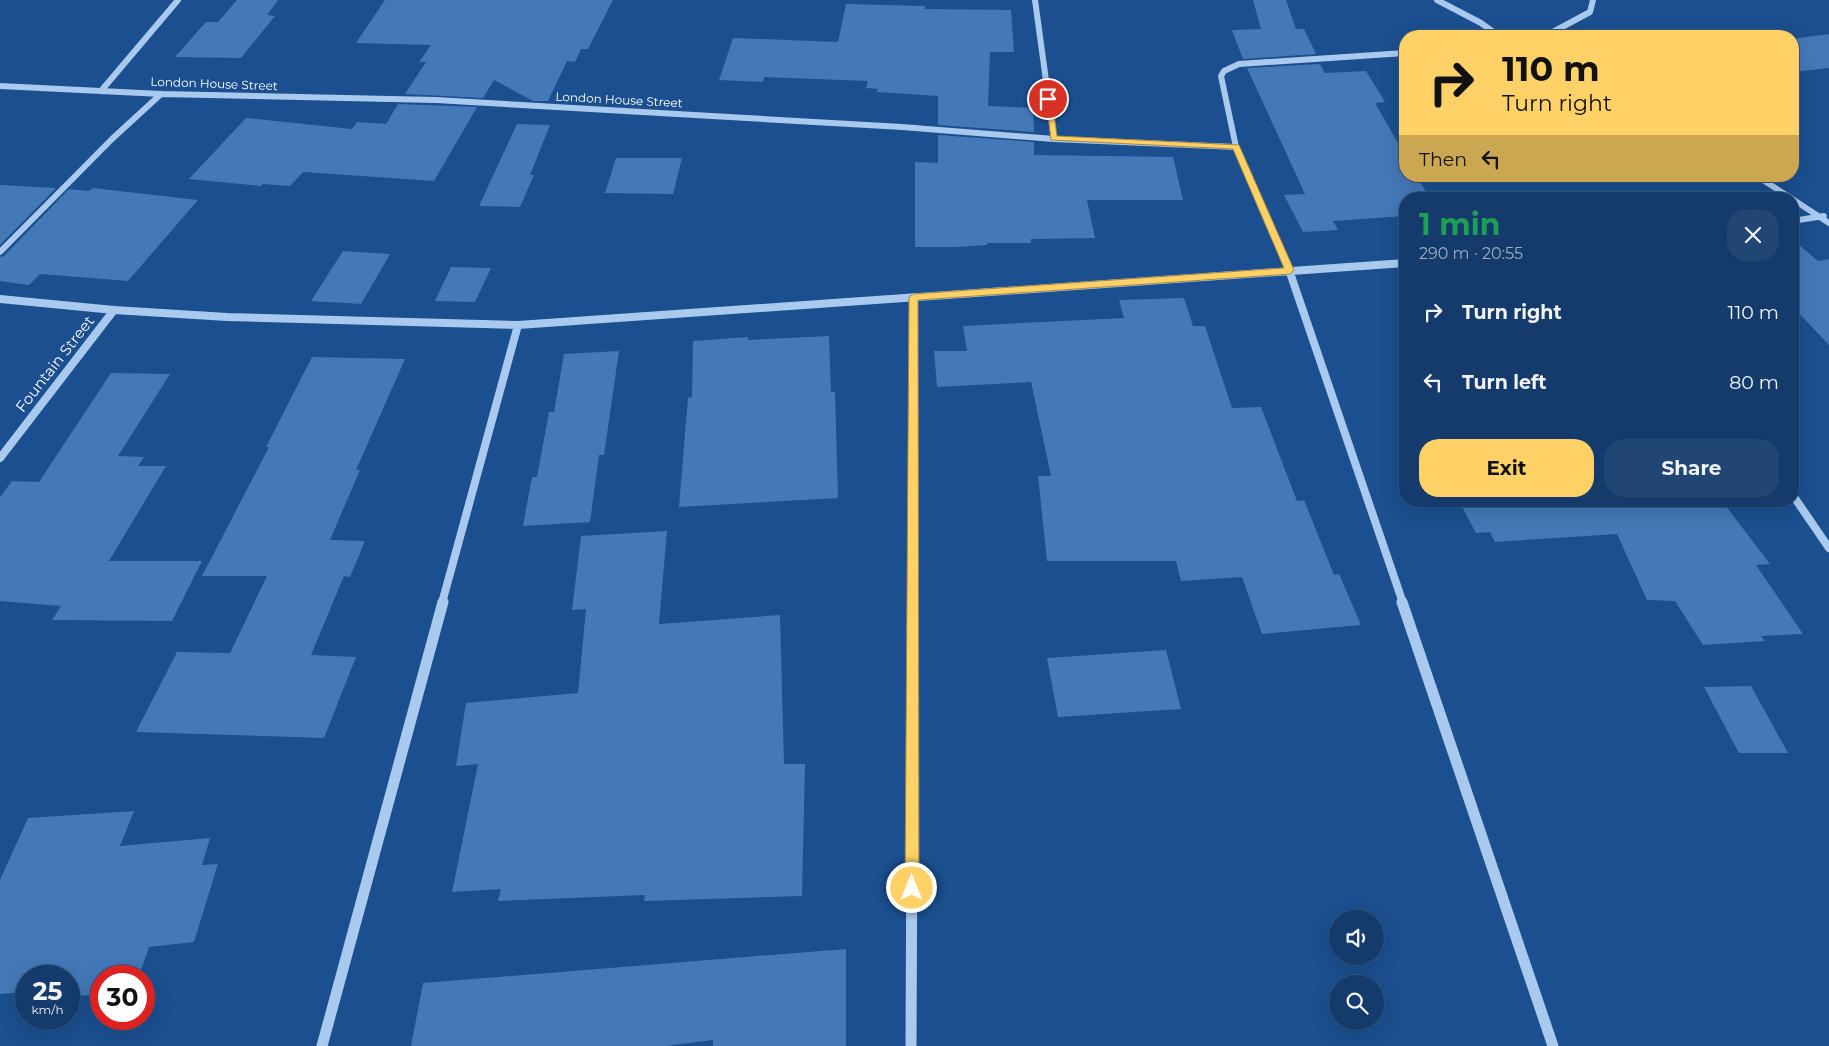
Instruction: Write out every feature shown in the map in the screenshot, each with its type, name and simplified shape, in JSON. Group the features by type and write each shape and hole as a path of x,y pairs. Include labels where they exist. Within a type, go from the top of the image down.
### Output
{"street":[{"path":"102,91 178,0"},
{"path":"1035,0 1054,139"},
{"path":"1437,0 1491,30"},
{"path":"1557,30 1590,12 1593,0"},
{"path":"1399,52 1239,64 1224,71 1221,76 1236,147 1290,270 1553,1046"},
{"name":"London House Street","path":"0,86 161,94 436,100 902,127 1054,139 1236,147"},
{"path":"0,252 112,139 161,94"},
{"path":"1767,182 1784,192"},
{"path":"1799,201 1825,216 1829,223"},
{"path":"1799,220 1825,216"},
{"path":"0,299 114,310 227,317 518,325 1399,263"},
{"path":"911,1046 914,297"},
{"name":"Fountain Street","path":"0,458 114,310"},
{"path":"322,1046 518,325"},
{"path":"1799,504 1829,548"}],"building":[{"path":"237,0 278,0 267,15 275,16 241,58 175,57 206,22 218,22"},
{"path":"385,0 613,0 588,49 581,49 575,62 567,61 548,101 533,101 494,80 483,98 405,94 426,62 419,62 431,45 356,43"},
{"path":"1253,0 1286,0 1296,29 1304,29 1316,54 1243,59 1232,30 1261,29"},
{"path":"846,4 925,6 925,9 1011,10 1014,52 990,52 988,106 1033,108 1034,132 938,125 938,96 877,92 878,89 866,88 868,81 764,77 763,82 719,80 733,38 838,42"},
{"path":"1829,34 1829,68 1799,71 1799,38"},
{"path":"1320,64 1325,73 1366,71 1385,102 1375,103 1399,145 1399,182 1420,182 1426,192 1399,192 1399,216 1333,221 1338,230 1303,232 1284,195 1305,194 1247,68"},
{"path":"398,104 477,107 434,181 303,172 290,186 263,184 261,186 189,179 246,118 352,129 357,122 386,124"},
{"path":"517,124 550,125 530,175 534,175 520,207 479,206"},
{"path":"938,135 1034,142 1034,155 1173,157 1183,200 1087,200 1095,238 1031,239 1031,243 987,243 987,245 958,247 915,247 915,162 938,163"},
{"path":"616,158 682,158 673,194 605,193"},
{"path":"0,185 56,188 0,245"},
{"path":"93,188 198,200 128,281 40,274 29,285 0,281 0,257 4,256 69,189 89,191"},
{"path":"1799,245 1818,261 1829,259 1829,345 1799,313"},
{"path":"343,251 390,254 361,304 311,301"},
{"path":"451,267 491,268 475,302 435,301"},
{"path":"1184,298 1193,326 1205,326 1232,408 1261,407 1297,501 1304,500 1334,575 1339,574 1361,625 1262,634 1242,577 1181,581 1176,561 1047,561 1038,476 1051,476 1031,382 937,387 934,351 967,351 963,326 1124,318 1119,300"},
{"path":"829,336 831,392 835,392 838,498 679,507 688,398 692,397 693,341 748,337 748,340"},
{"path":"619,351 604,455 599,455 590,522 523,526 532,477 537,477 549,412 554,412 564,354"},
{"path":"312,357 405,359 356,470 360,470 330,540 365,541 350,577 344,576 311,655 356,657 324,738 136,732 177,652 230,653 267,576 202,576 269,447 266,447"},
{"path":"111,373 170,374 118,456 144,457 138,466 166,466 109,561 202,561 172,621 52,620 61,606 0,601 0,497 12,481 39,482"},
{"path":"1462,507 1727,507 1770,564 1756,565 1803,634 1761,636 1765,641 1703,645 1675,601 1647,600 1617,534 1495,542 1490,532 1476,533"},
{"path":"667,531 659,624 780,615 784,764 805,764 802,896 644,901 645,895 498,901 501,889 452,892 478,764 456,766 466,703 578,693 586,609 572,610 581,536"},
{"path":"1166,650 1181,709 1058,717 1047,658"},
{"path":"1751,686 1788,753 1739,753 1704,687"},
{"path":"134,811 120,846 210,838 202,865 218,864 194,942 149,947 143,965 90,965 90,995 80,996 80,965 15,965 15,993 0,994 0,880 28,818"},
{"path":"846,949 846,1046 713,1046 713,1040 666,1046 411,1046 423,983"}],"route":[{"path":"912,888 914,297 1290,270 1236,147 1054,139 1048,99"}]}
